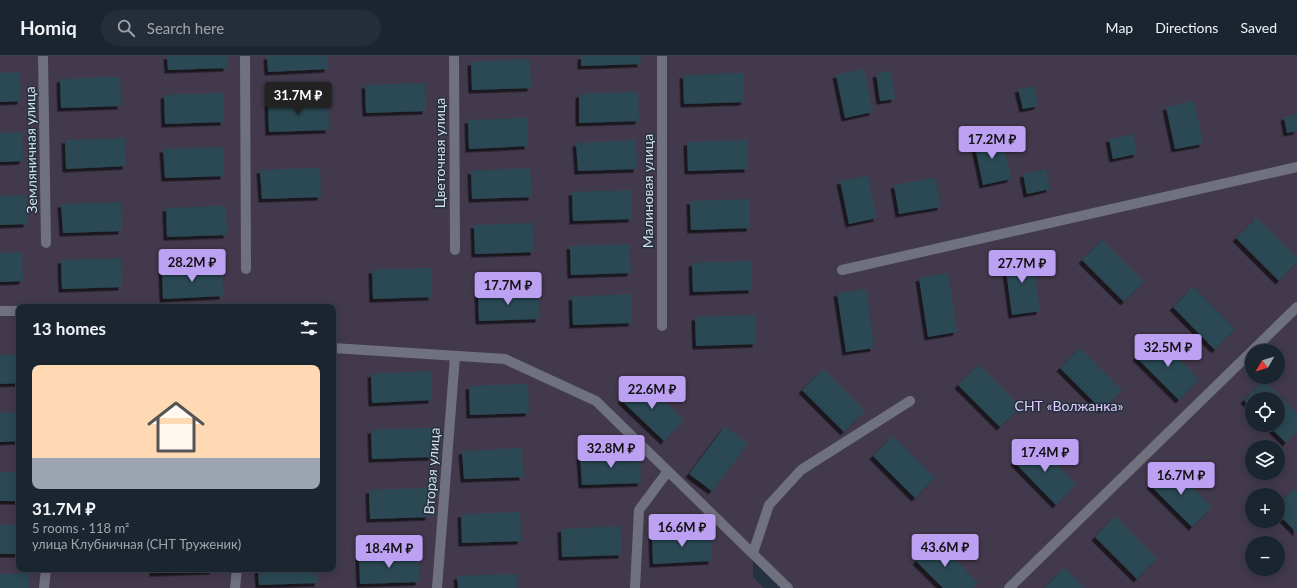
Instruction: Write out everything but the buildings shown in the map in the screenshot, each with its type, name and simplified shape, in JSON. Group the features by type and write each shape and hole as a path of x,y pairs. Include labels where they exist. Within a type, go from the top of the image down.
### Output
{"street":[{"name":"Земляничная улица","path":"43,56 46,243"},
{"path":"245,56 246,269"},
{"name":"Цветочная улица","path":"454,56 455,250"},
{"name":"Малиновая улица","path":"662,56 662,326"},
{"path":"842,270 1297,167"},
{"path":"1009,588 1297,307"},
{"path":"0,311 16,311"},
{"path":"336,348 505,359 596,401 788,588"},
{"name":"Вторая улица","path":"437,588 455,356"},
{"path":"753,553 770,505 802,470 910,401"},
{"path":"635,588 639,510 668,471"},
{"path":"44,588 46,572"},
{"path":"235,588 237,572"}],"green space":[{"name":"СНТ «Волжанка»","path":"0,56 1297,56 1297,588 791,588 753,554 753,577 764,588 0,588"}]}
